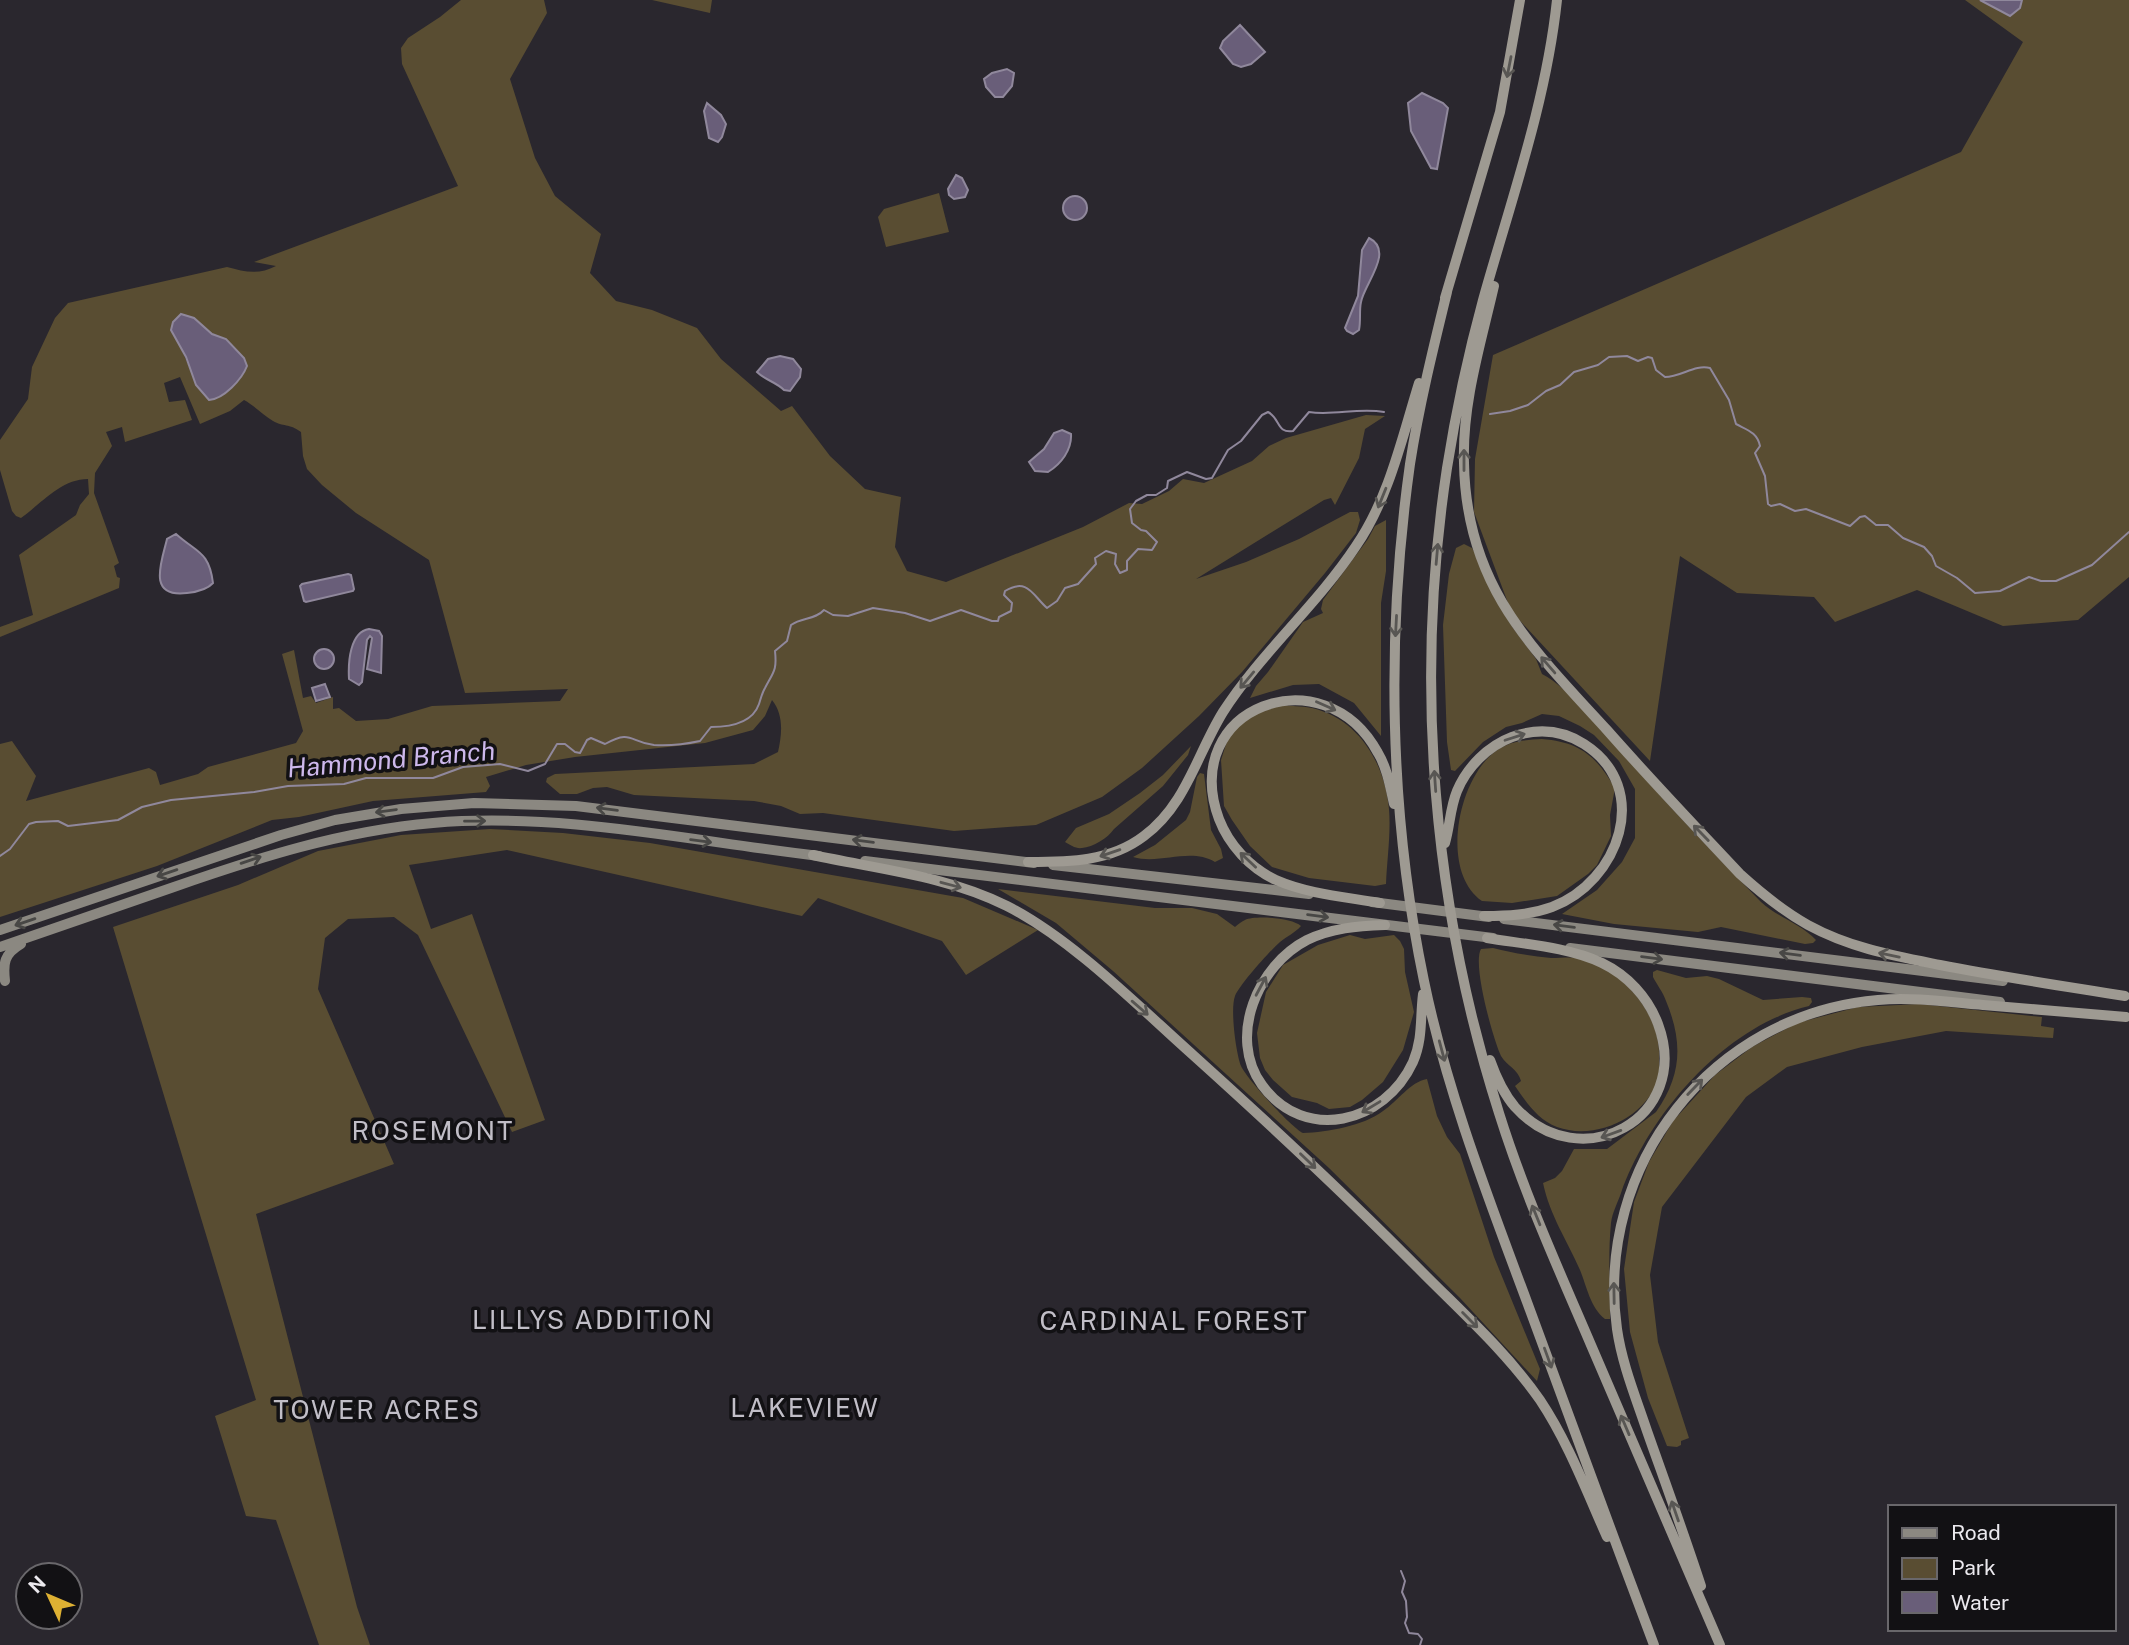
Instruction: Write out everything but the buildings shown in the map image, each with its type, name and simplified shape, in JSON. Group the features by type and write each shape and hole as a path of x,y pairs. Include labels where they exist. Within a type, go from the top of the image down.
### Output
{"highway":[{"path":"1028,862 1085,860 1115,852 1158,826 1185,787 1233,697 1324,590 1367,529 1392,471 1500,111 1520,0"},
{"path":"1557,0 1544,85 1482,303 1447,470 1434,589 1431,693 1436,804 1454,936 1467,997 1499,1113 1536,1217 1720,1645"},
{"path":"1513,199 1474,379 1467,417 1464,462 1467,505 1476,545 1493,588 1516,627 1703,835 1751,884 1794,917 1842,941 1879,953 2127,997"},
{"path":"1406,863 1396,746 1395,633 1399,576 1413,450 1429,365 1447,292"},
{"path":"1380,903 1309,890 1276,880 1251,864 1239,852 1223,828 1212,788 1214,761 1228,732 1247,713 1258,706 1284,699 1313,701 1350,719 1370,739 1385,766 1406,863 1425,985 1456,1102 1653,1643"},
{"path":"1443,849 1452,805 1465,777 1485,753 1507,739 1536,732 1562,734 1575,739 1598,755 1614,776 1622,802 1620,830 1611,855 1592,881 1578,893 1551,907 1521,915 1483,916"},
{"path":"813,855 953,885 1024,915 1055,936 1119,990 1293,1146 1485,1336 1540,1401 1572,1457 1653,1643"},
{"path":"1385,925 1351,926 1306,941 1284,956 1265,978 1252,1006 1248,1037 1249,1055 1261,1083 1280,1104 1294,1112 1318,1119 1344,1118 1372,1109 1395,1088 1413,1061 1422,1026 1425,985"},
{"path":"1467,997 1500,1085 1516,1108 1555,1134 1580,1139 1619,1132 1641,1116 1658,1092 1665,1063 1662,1034 1651,1008 1624,977 1587,957 1487,938"},
{"path":"1720,1645 1626,1367 1615,1308 1615,1260 1624,1211 1642,1162 1666,1121 1697,1085 1763,1034 1793,1020 1849,1003 1930,1000 2127,1017"}],"main road":[{"path":"0,930 310,825 369,813 433,805 509,802 576,806 2127,997"},
{"path":"0,947 284,850 373,830 435,823 512,821 566,824 2127,1017"},
{"path":"5,981 4,966 7,955 40,933"}],"green space":[{"path":"461,0 544,0 547,13 510,79 535,158 555,196 601,234 590,273 616,301 652,310 697,328 721,359 781,411 792,406 830,456 865,489 901,497 895,547 907,571 946,582 1083,527 1129,503 1142,504 1169,491 1183,479 1204,483 1252,461 1269,446 1286,438 1366,415 1385,416 1365,429 1359,458 1335,505 1331,498 1324,500 1196,579 1246,562 1299,539 1350,512 1358,512 1360,520 1356,533 1242,672 1199,716 1142,768 1102,797 1036,825 954,831 823,813 800,814 781,806 754,801 634,795 607,787 593,788 577,794 560,794 546,782 547,778 555,774 754,764 778,752 781,725 779,712 772,700 765,716 753,730 705,743 526,765 486,777 490,786 486,792 373,801 272,820 157,866 0,917 0,744 12,741 36,776 26,801 149,768 156,772 160,785 198,774 208,767 296,743 303,731 282,654 294,650 303,698 311,696 316,703 333,697 333,709 339,708 356,721 388,719 432,706 560,701 568,689 465,693 429,560 356,513 322,485 307,469 301,432 273,421 244,400 230,411 200,424 180,377 164,383 169,402 185,400 192,420 125,442 122,427 106,432 112,446 95,473 94,493 119,563 114,566 117,577 120,578 119,588 0,637 0,627 33,615 19,555 76,515 89,494 88,479 69,483 21,518 12,511 0,470 0,440 28,399 32,367 55,318 68,303 227,267 252,272 264,271 276,266 254,262 458,186 402,64 401,48 408,38","holes":["181,314 232,346 244,358 241,377 218,398 209,400 200,389 171,329 173,322"]},
{"path":"652,0 712,0 710,13"},
{"path":"1965,0 2129,0 2129,577 2078,620 2003,626 1917,590 1835,622 1814,597 1737,593 1680,556 1650,761 1511,611 1474,512 1475,459 1493,355 1961,152 2023,42"},
{"path":"939,193 949,232 886,247 878,217 884,209"},
{"path":"1386,520 1386,571 1381,603 1381,736 1354,703 1319,684 1293,685 1250,698 1303,622 1323,613 1323,600 1375,526"},
{"path":"1464,544 1472,548 1495,599 1536,659 1542,674 1577,702 1648,783 1761,902 1810,934 1816,940 1813,943 1805,944 1721,927 1698,932 1614,924 1562,914 1597,890 1622,862 1635,838 1635,789 1619,761 1594,735 1559,716 1542,714 1506,727 1483,742 1455,771 1451,770 1447,742 1443,625 1449,574 1456,548"},
{"path":"1280,705 1312,708 1329,714 1343,722 1367,746 1382,776 1389,809 1386,884 1375,886 1309,878 1272,867 1250,846 1232,820 1224,806 1221,760 1228,738 1245,718"},
{"path":"1542,739 1577,747 1601,767 1615,788 1610,815 1611,836 1597,865 1557,896 1512,903 1482,901 1469,887 1461,869 1458,847 1464,802 1483,764 1496,751 1512,743"},
{"path":"1191,746 1188,755 1163,786 1104,839 1082,848 1065,842 1076,828 1109,814 1140,793 1163,775"},
{"path":"1200,773 1204,774 1211,830 1223,858 1215,862 1195,856 1154,859 1133,857 1155,845 1186,820"},
{"path":"490,829 563,833 650,843 963,898 1038,930 966,975 942,941 818,898 802,916 507,850 409,865 431,929 472,914 545,1120 512,1132 418,935 394,917 348,919 325,938 318,989 394,1164 256,1214 357,1607 370,1645 319,1645 276,1520 246,1516 215,1416 256,1400 113,927 238,885 318,851 401,835"},
{"path":"998,889 1155,908 1192,908 1217,914 1235,927 1245,920 1257,918 1282,919 1301,926 1269,953 1235,996 1234,1031 1241,1066 1270,1102 1303,1133 1334,1130 1366,1121 1383,1111 1415,1084 1427,1079 1437,1116 1447,1137 1460,1154 1494,1257 1540,1369 1537,1381 1460,1298 1329,1168 1113,971 1056,923"},
{"path":"1350,935 1365,939 1394,935 1400,941 1404,949 1405,972 1414,1012 1403,1050 1383,1082 1350,1107 1329,1109 1292,1097 1273,1080 1260,1058 1257,1033 1266,992 1283,965 1318,945"},
{"path":"1493,948 1551,958 1589,960 1616,976 1628,987 1648,1013 1658,1042 1658,1080 1642,1105 1617,1123 1587,1131 1557,1127 1533,1110 1515,1086 1521,1081 1520,1077 1501,1056 1489,1019 1481,985 1479,957 1481,949"},
{"path":"1657,970 1686,978 1707,976 1719,979 1763,1000 1802,997 1811,998 1812,1002 1809,1006 1778,1017 1748,1033 1720,1053 1694,1077 1650,1133 1634,1163 1612,1219 1609,1258 1610,1319 1605,1319 1592,1303 1580,1270 1554,1217 1543,1183 1555,1178 1562,1171 1574,1149 1607,1149 1656,1112 1665,1098 1675,1071 1677,1044 1672,1016 1653,977 1653,972"},
{"path":"1919,1004 2042,1017 2041,1026 2054,1028 2053,1038 1946,1031 1862,1047 1787,1067 1746,1097 1662,1207 1650,1275 1658,1342 1689,1438 1681,1441 1681,1445 1677,1447 1667,1446 1648,1398 1630,1332 1624,1269 1634,1202 1649,1162 1673,1121 1715,1075 1752,1047 1797,1023 1858,1007"}],"water":[{"path":"1980,0 2022,0 2020,8 2010,16"},
{"path":"1240,25 1265,52 1251,64 1241,67 1233,64 1220,48 1223,41"},
{"path":"1007,69 1014,73 1012,86 1003,97 995,97 986,87 984,79 992,73"},
{"path":"1422,93 1448,108 1437,169 1431,168 1411,131 1408,103"},
{"path":"707,103 721,115 726,124 718,142 709,138 704,111"},
{"path":"956,175 962,178 968,190 965,197 954,199 949,195 948,189"},
{"path":"1075,196 1084,199 1087,208 1084,217 1075,220 1066,217 1063,208 1066,199"},
{"path":"1369,238 1376,244 1379,259 1361,302 1359,330 1353,334 1345,328 1358,296 1362,250"},
{"path":"181,314 194,318 212,334 226,339 244,358 247,366 241,377 232,388 215,399 209,400 196,385 186,357 171,330 173,322"},
{"path":"780,356 793,359 801,369 800,377 790,391 784,390 757,372 768,359"},
{"path":"1062,430 1071,434 1070,446 1065,456 1048,472 1035,471 1029,462 1044,449 1054,433"},
{"path":"176,534 205,558 213,583 208,587 194,592 174,593 161,584 160,567 167,539"},
{"path":"351,575 353,591 304,601 300,586 302,584"},
{"path":"369,629 379,631 382,636 381,673 367,669 372,638 370,636 367,640 362,682 359,685 349,679 350,656 358,636"},
{"path":"324,649 331,652 334,659 331,666 324,669 317,666 314,659 317,652"},
{"path":"325,684 330,697 316,701 312,688"}],"waterway":[{"name":"Hammond Branch","path":"1490,414 1528,405 1546,391 1560,385 1574,372 1598,365 1609,357 1627,356 1638,361 1652,358 1656,370 1665,377 1699,368 1710,368 1729,400 1736,424 1751,432 1759,441 1760,446 1755,453 1765,476 1768,504 1780,504 1795,511 1806,509 1850,526 1865,516 1876,525 1888,525 1903,538 1924,547 1936,566 1975,593 2000,591 2029,577 2041,581 2056,581 2092,565 2129,532"},
{"name":"Hammond Branch","path":"0,856 10,849 29,824 36,822 58,821 68,826 118,820 142,807 171,800 288,786 344,784 366,778 433,778 463,767 500,764 528,771 545,764 557,744 565,744 580,753 591,738 605,744 621,737 654,745 700,741 711,727 739,723 756,711 774,670 775,651 787,641 791,625 795,622 824,610 833,615 848,616 873,608 905,613 930,621 961,610 998,621 999,617 1011,611 1012,603 1004,595 1005,591 1019,586 1029,590 1047,608 1057,601 1065,588 1078,584 1096,564 1095,558 1106,551 1116,554 1115,564 1120,573 1127,570 1127,561 1138,549 1152,550 1157,542 1146,531 1132,523 1130,509 1136,501 1147,495 1156,495 1167,488 1168,481 1187,472 1206,479 1212,478 1228,450 1241,441 1262,415 1268,412 1281,428 1293,431 1309,412 1384,412"},
{"path":"1401,1571 1405,1581 1402,1592 1406,1601 1405,1623 1409,1633 1418,1634 1422,1639 1420,1645"}],"district":[{"name":"ROSEMONT","path":"433,1130"},
{"name":"LILLYS ADDITION","path":"593,1319"},
{"name":"CARDINAL FOREST","path":"1174,1320"},
{"name":"LAKEVIEW","path":"805,1407"},
{"name":"TOWER ACRES","path":"377,1409"}]}
